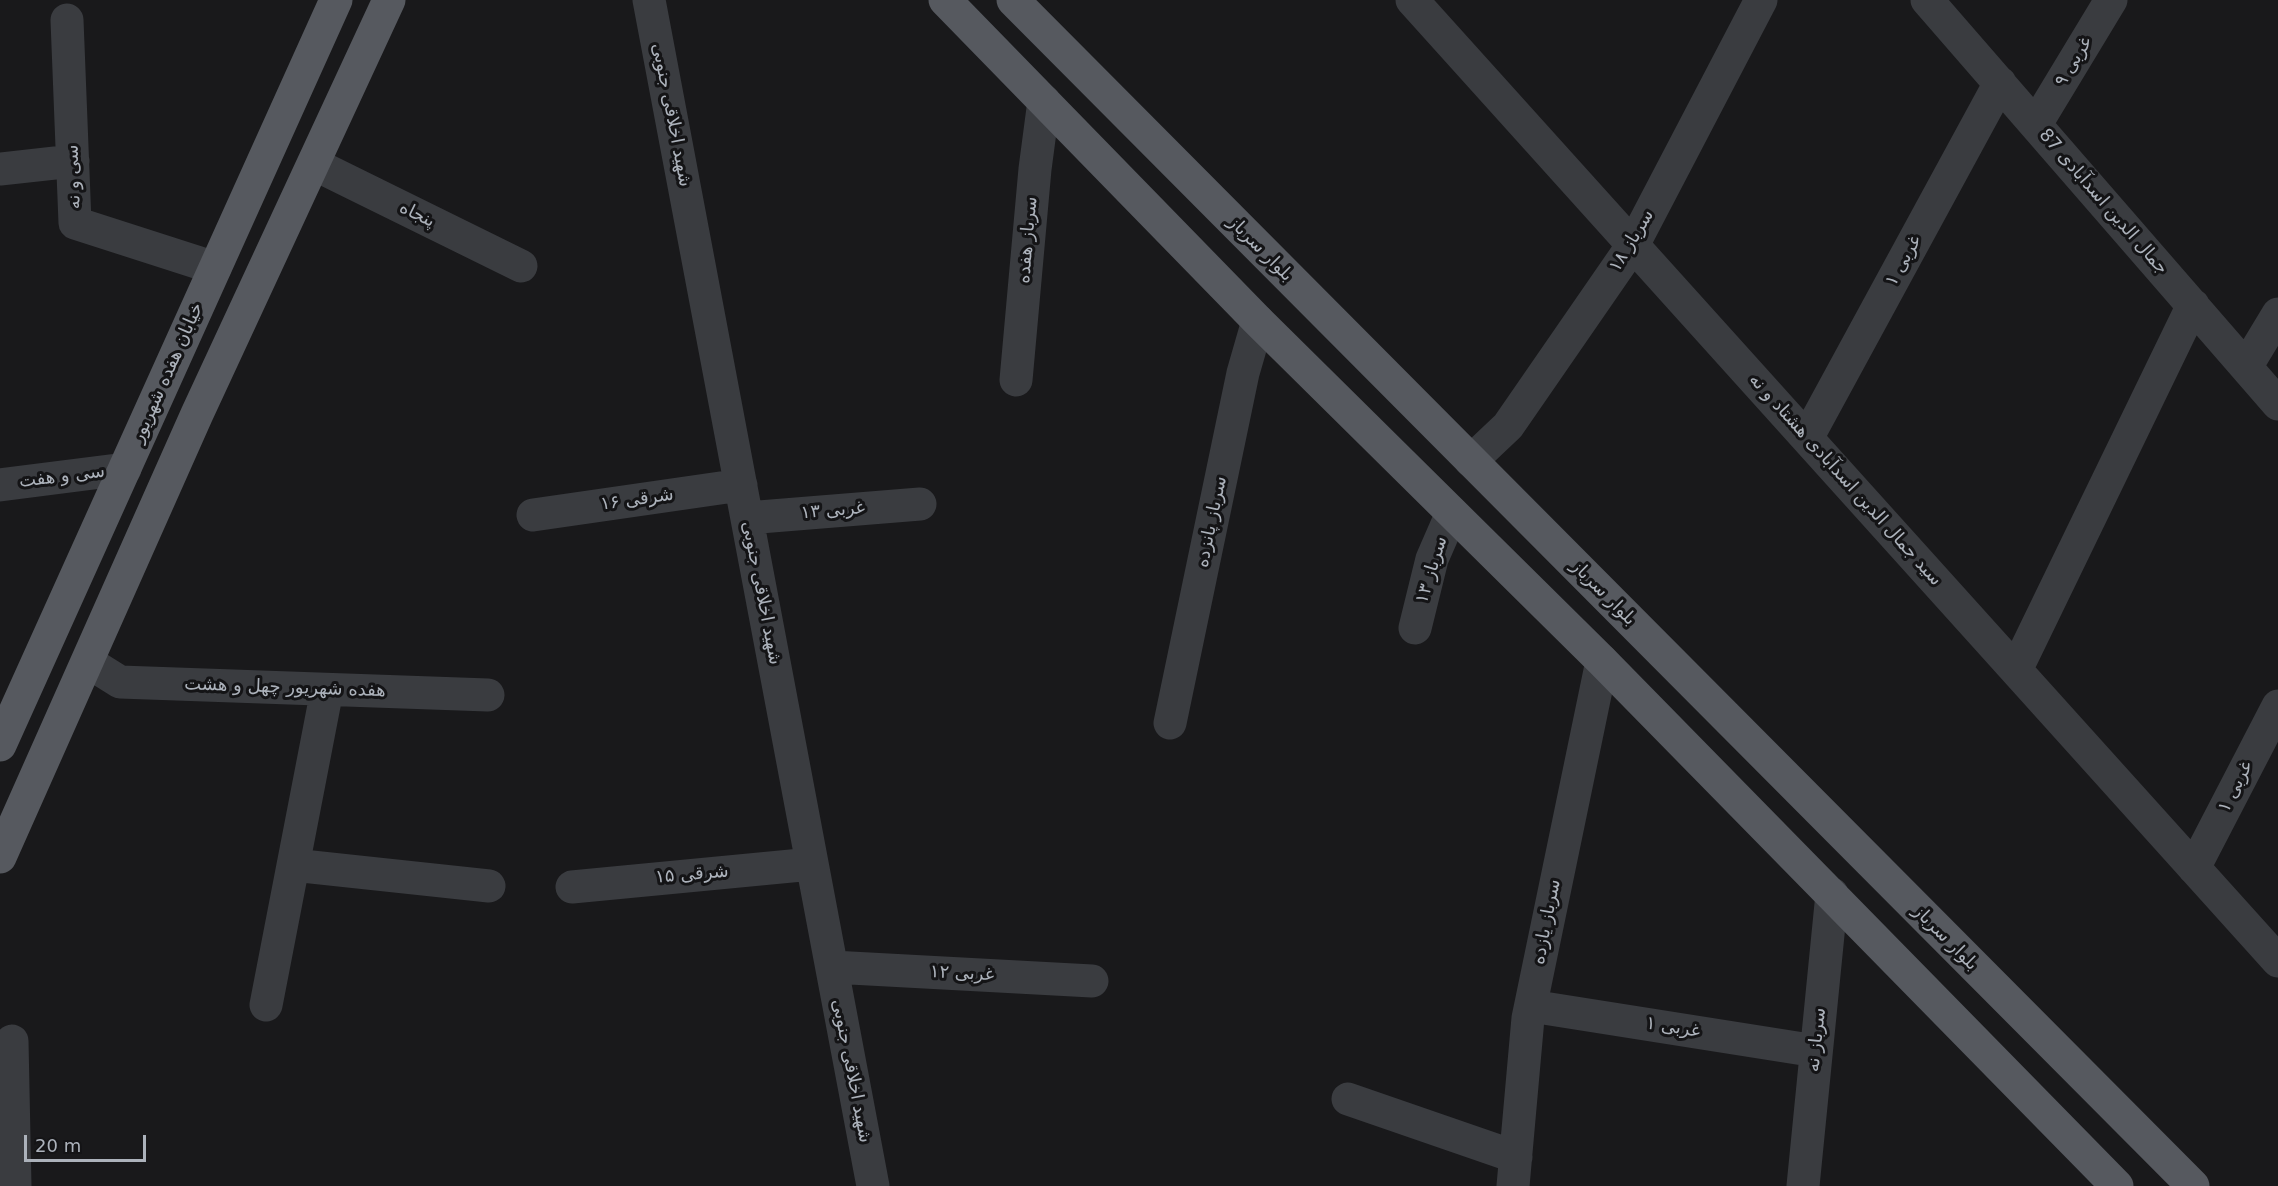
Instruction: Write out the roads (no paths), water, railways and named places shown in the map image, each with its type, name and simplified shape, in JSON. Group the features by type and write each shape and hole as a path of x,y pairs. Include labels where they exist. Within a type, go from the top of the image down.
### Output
{"main road":[{"name":"خیابان هفده شهریور","path":"0,745 336,0"},
{"path":"0,857 197,414 389,0"},
{"path":"945,0 1258,321 1602,661 2117,1186"},
{"name":"بلوار سرباز","path":"1018,2 2193,1186"}],"street":[{"name":"شهید اخلاقی جنوبی","path":"649,0 873,1186"},
{"name":"سید جمال الدین اسدآبادی هشتاد و نه","path":"1412,0 2278,961"},
{"name":"سرباز ۱۸","path":"1471,461 1509,426 1633,245 1761,0"},
{"name":"جمال الدین اسدآبادی 87","path":"1927,0 2278,404"},
{"name":"غربی ۹","path":"2036,124 2111,0"},
{"name":"سی و نه","path":"67,21 75,223 215,268"},
{"name":"غربی ۱","path":"1807,438 2000,83"},
{"name":"سرباز هفده","path":"1016,380 1035,169 1044,100"},
{"path":"0,169 73,161"},
{"name":"پنجاه","path":"314,164 521,266"},
{"path":"2016,670 2193,305"},
{"path":"2246,367 2278,314"},
{"name":"سرباز پانزده","path":"1170,723 1243,373 1258,321"},
{"name":"سی و هفت","path":"0,484 125,469"},
{"name":"شرقی ۱۶","path":"533,515 741,485"},
{"name":"غربی ۱۳","path":"747,518 920,504"},
{"name":"سرباز ۱۳","path":"1415,628 1432,559 1452,513"},
{"name":"سرباز یازده","path":"1515,1172 1530,1006 1602,661"},
{"name":"هفده شهریور چهل و هشت","path":"88,662 120,682 488,696"},
{"path":"266,1005 327,690"},
{"name":"غربی ۱","path":"2194,868 2278,706"},
{"name":"شرقی ۱۵","path":"572,886 812,864"},
{"path":"293,865 489,886"},
{"name":"سرباز نه","path":"1803,1186 1832,894"},
{"name":"غربی ۱۲","path":"832,967 1092,981"},
{"name":"غربی ۱","path":"1530,1006 1816,1051"},
{"path":"12,1041 15,1186"},
{"path":"1348,1100 1515,1172"}]}
